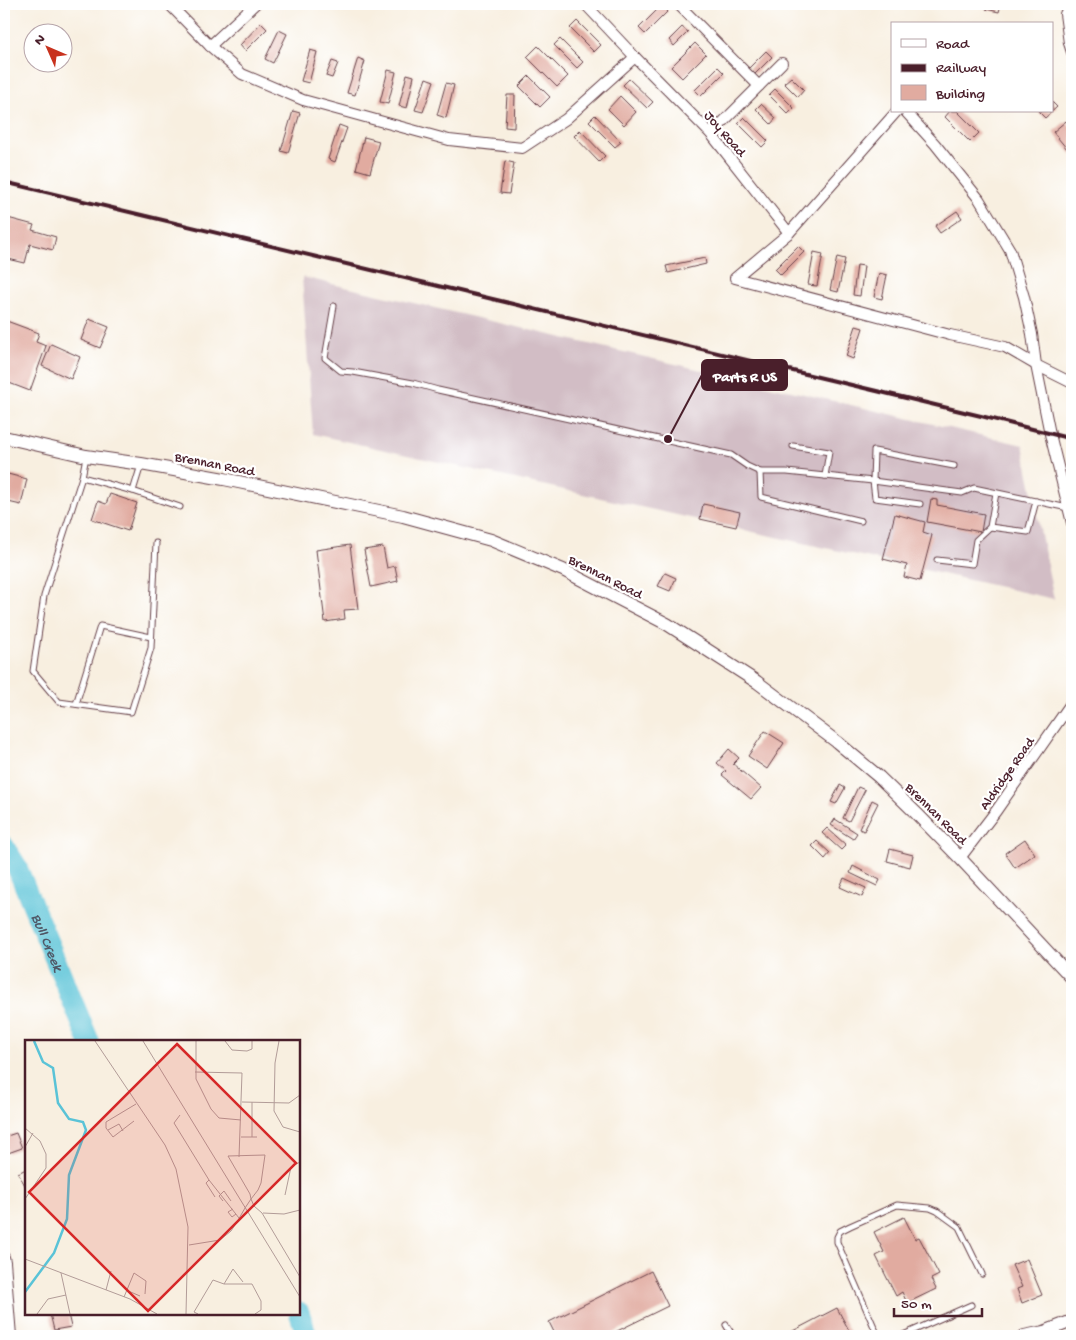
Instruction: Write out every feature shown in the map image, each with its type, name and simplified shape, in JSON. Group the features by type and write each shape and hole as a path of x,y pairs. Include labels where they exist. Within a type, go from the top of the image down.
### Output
{"street":[{"path":"169,4 210,46 242,74 303,100 448,140 522,148 566,119 635,57"},
{"path":"210,46 255,4"},
{"name":"Joy Road","path":"585,4 711,134 789,233"},
{"path":"678,4 760,86"},
{"path":"1072,4 1065,14 1072,52"},
{"path":"711,134 782,63"},
{"path":"896,112 789,233 735,278 950,335 1006,347 1072,383"},
{"path":"906,112 935,144 980,200 1010,250 1024,297 1050,434 1072,522"},
{"name":"Brennan Road","path":"4,437 86,456 224,479 403,516 491,540 563,570 668,624 757,682 837,742 879,776 960,858 1072,978"},
{"name":"Aldridge Road","path":"960,858 996,811 1072,702"},
{"path":"4,1257 11,1336"},
{"path":"1024,1336 1044,1332 1072,1321"}],"lane":[{"path":"334,306 325,358 341,371 414,383 438,390 731,455 760,472 786,472 825,476 962,493 974,488 1068,508"},
{"path":"793,446 829,452 825,476"},
{"path":"920,504 875,498 873,481 874,451 954,466"},
{"path":"86,456 82,477 44,596 33,671 59,702 131,712 151,648 156,543"},
{"path":"132,491 141,464"},
{"path":"760,472 761,497 861,521"},
{"path":"82,477 180,507"},
{"path":"937,560 972,564 976,540 990,527 996,493"},
{"path":"990,527 1028,532 1036,501"},
{"path":"76,704 100,626 151,637"},
{"path":"878,1336 837,1242 840,1232 850,1226 897,1205 937,1210 959,1227 982,1274"},
{"path":"901,1336 971,1305"},
{"path":"726,1325 733,1336"}],"shaded area":[{"path":"302,277 1023,445 1054,599 313,434"}],"building":[{"path":"987,4 1001,4 999,12 986,9"},
{"path":"662,5 668,11 645,34 639,28"},
{"path":"577,21 601,45 594,52 570,28"},
{"path":"261,23 267,29 245,51 240,45"},
{"path":"682,27 688,32 674,46 669,40"},
{"path":"279,30 287,34 273,63 265,59"},
{"path":"560,39 583,62 577,68 554,45"},
{"path":"695,43 706,54 682,78 671,67"},
{"path":"538,46 568,76 557,87 527,57"},
{"path":"310,50 317,52 309,83 301,81"},
{"path":"766,51 772,57 755,74 749,68"},
{"path":"358,58 365,61 355,95 347,93"},
{"path":"332,61 338,63 332,78 326,76"},
{"path":"718,67 724,73 701,96 695,90"},
{"path":"388,70 396,72 388,104 380,102"},
{"path":"407,74 414,76 407,108 399,106"},
{"path":"529,76 550,97 540,107 519,86"},
{"path":"791,77 804,90 798,97 784,83"},
{"path":"426,78 434,81 423,112 415,110"},
{"path":"629,79 653,102 647,108 623,85"},
{"path":"446,83 454,85 446,118 437,115"},
{"path":"775,89 794,108 788,114 769,95"},
{"path":"507,95 515,95 514,128 505,127"},
{"path":"620,96 636,112 624,125 608,109"},
{"path":"761,104 776,118 771,124 756,109"},
{"path":"293,111 300,113 288,153 281,151"},
{"path":"949,112 958,112 979,133 970,142 945,117"},
{"path":"1039,112 1052,112 1045,118"},
{"path":"595,115 621,142 615,147 589,121"},
{"path":"744,117 768,141 762,147 738,123"},
{"path":"1066,121 1072,129 1072,155 1053,132"},
{"path":"339,125 347,128 335,162 328,159"},
{"path":"580,130 605,156 599,162 574,136"},
{"path":"364,137 379,141 370,173 356,169"},
{"path":"505,161 514,163 509,194 500,193"},
{"path":"957,211 962,218 940,233 935,226"},
{"path":"4,217 34,225 32,230 56,237 53,250 30,244 25,263 4,258"},
{"path":"798,246 804,252 781,275 775,269"},
{"path":"814,252 823,254 817,286 808,285"},
{"path":"837,257 845,259 838,292 830,290"},
{"path":"705,258 706,264 668,273 666,266"},
{"path":"857,265 864,266 860,296 853,295"},
{"path":"879,273 887,275 882,299 874,297"},
{"path":"89,319 109,327 100,348 81,340"},
{"path":"4,320 39,333 36,342 46,346 30,391 4,381"},
{"path":"856,326 863,328 853,359 846,356"},
{"path":"51,344 80,357 71,379 42,366"},
{"path":"4,473 27,479 21,505 4,501"},
{"path":"110,494 137,503 128,531 92,519 98,501 106,504"},
{"path":"931,499 937,500 937,505 984,514 981,532 927,522"},
{"path":"703,504 740,512 736,527 700,519"},
{"path":"895,514 925,522 923,532 932,535 920,581 904,577 907,565 883,559"},
{"path":"350,545 358,609 344,610 345,619 325,622 316,550"},
{"path":"383,547 387,568 395,566 398,581 371,587 364,550"},
{"path":"665,573 676,578 670,591 658,586"},
{"path":"765,731 784,743 767,769 748,756"},
{"path":"729,749 739,758 733,764 761,788 751,799 722,775 726,771 717,763"},
{"path":"840,785 845,788 836,804 831,802"},
{"path":"858,787 865,790 849,821 843,818"},
{"path":"872,800 878,803 864,831 859,829"},
{"path":"835,819 857,833 853,839 831,825"},
{"path":"827,828 846,845 841,850 822,833"},
{"path":"1025,839 1035,854 1015,868 1005,853"},
{"path":"817,841 830,853 825,859 812,846"},
{"path":"890,849 913,855 910,867 887,861"},
{"path":"853,866 880,880 877,886 850,873"},
{"path":"844,878 866,888 862,897 840,887"},
{"path":"16,1133 22,1148 8,1153 4,1137"},
{"path":"25,1170 25,1185 18,1173"},
{"path":"904,1217 915,1239 919,1237 939,1275 931,1279 936,1289 907,1303 902,1292 896,1296 876,1256 884,1252 874,1232"},
{"path":"1027,1259 1042,1295 1022,1303 1017,1289 1022,1287 1012,1265"},
{"path":"651,1271 668,1306 607,1336 556,1336 549,1322"},
{"path":"837,1308 852,1336 788,1336 787,1334"},
{"path":"50,1315 68,1315 71,1327 54,1330"}],"waterway":[{"name":"Bull Creek","path":"4,846 16,865 89,1040"},
{"name":"Bull Creek","path":"300,1315 307,1336"}],"railway":[{"path":"4,182 1072,439"}],"place":[{"name":"Parts R US","path":"668,439"}]}
